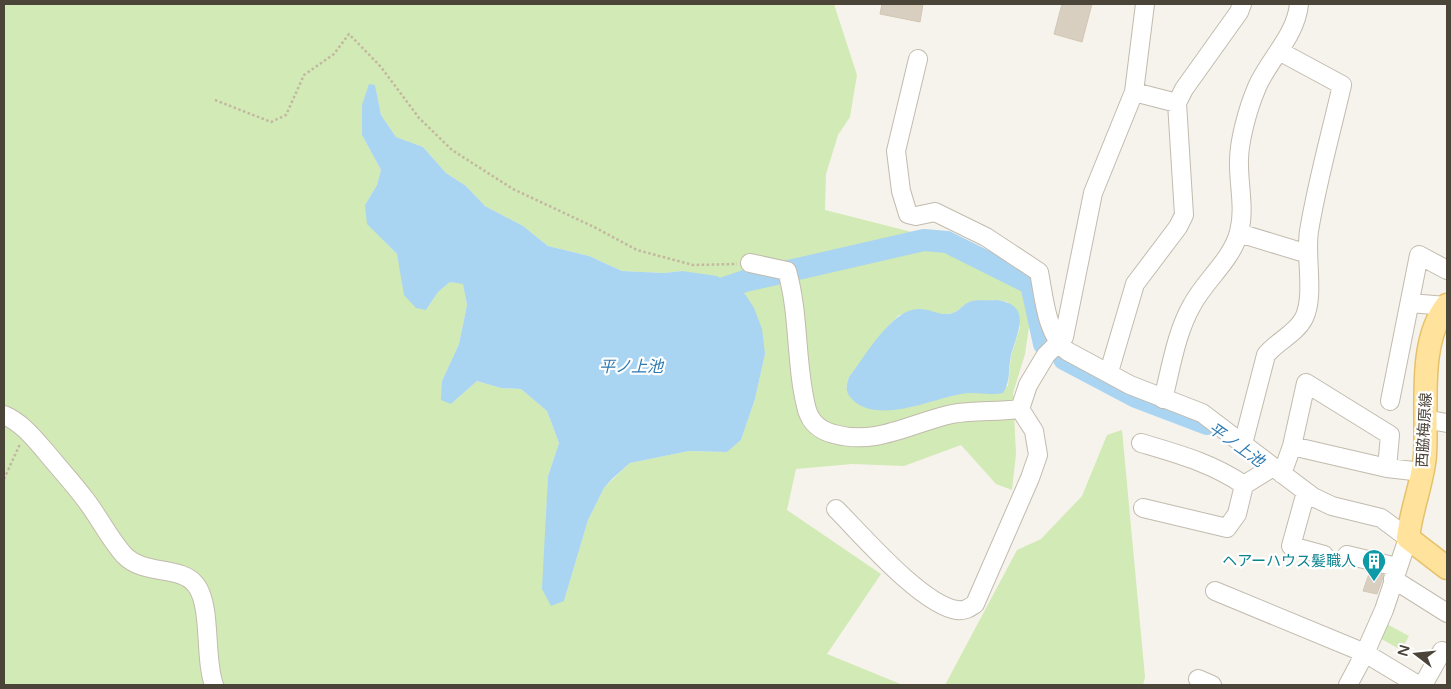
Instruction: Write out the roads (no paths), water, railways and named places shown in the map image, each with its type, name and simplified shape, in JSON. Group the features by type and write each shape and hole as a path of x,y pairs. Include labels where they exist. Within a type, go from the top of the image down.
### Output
{"main road":[{"name":"西脇梅原線","path":"1408,538 1410,515 1425,456 1424,419 1427,366 1437,319 1447,306"},
{"path":"1408,538 1447,568"}],"street":[{"path":"1020,409 1028,386 1046,355 1064,337 1093,193 1134,92 1145,4"},
{"path":"1109,372 1135,284 1184,215 1177,103 1184,89 1239,12 1242,4"},
{"path":"1163,399 1183,321 1193,302 1227,256 1239,233 1242,215 1238,162 1241,142 1257,88 1278,51 1288,38 1298,12 1299,4"},
{"path":"1243,444 1266,355 1274,344 1297,328 1304,318 1308,306 1309,232 1342,85 1278,51"},
{"path":"918,59 896,151 901,191 908,214 916,216 935,212 986,237 1039,272 1049,319 1058,344 1130,385 1202,413 1243,444 1261,477"},
{"path":"1134,92 1177,103"},
{"path":"1239,233 1308,254"},
{"path":"1390,401 1419,255 1447,270"},
{"path":"750,263 787,271 794,294 802,388 811,419 823,431 849,439 883,436 952,414 1020,409"},
{"path":"1410,303 1447,306"},
{"path":"1143,508 1227,528 1261,477 1292,446 1306,383 1390,435 1387,468"},
{"path":"836,509 909,581 937,602 956,610 967,610 975,604 1030,478 1038,455 1034,432 1020,409"},
{"path":"4,415 26,429 84,498 125,555 137,565 177,574 190,579 197,586 204,604 209,673 214,685"},
{"path":"1424,419 1447,423"},
{"path":"1141,443 1190,457 1226,472 1261,477 1305,497 1381,518 1408,538 1384,610 1366,653 1348,685"},
{"path":"1292,446 1387,468 1422,472"},
{"path":"1305,497 1291,546 1324,555"},
{"path":"1347,555 1395,573 1447,613"},
{"path":"1215,591 1366,653 1418,685"},
{"path":"1423,685 1442,651"}],"water":[{"name":"平ノ上池","path":"369,84 375,85 381,115 396,137 423,147 446,173 466,186 485,206 523,226 548,246 589,256 622,271 664,273 682,271 717,276 745,294 754,308 762,329 765,354 755,399 741,440 727,452 689,451 630,463 604,488 588,520 564,601 551,606 542,589 548,476 559,443 547,411 521,389 501,388 477,381 451,404 441,400 442,381 459,344 467,305 463,284 450,282 438,292 426,310 416,308 404,295 397,254 367,224 365,205 377,185 381,170 362,135 362,105"},
{"path":"997,300 1008,303 1015,308 1019,314 1020,321 1011,355 1007,384 1003,393 961,394 920,405 889,410 874,410 861,406 849,395 847,383 849,377 879,336 898,317 909,311 919,309 948,314 955,312 969,302"}],"waterway":[{"name":"平ノ上池","path":"704,295 745,281 924,240 947,242 1031,284 1044,344"},
{"name":"平ノ上池","path":"1064,359 1136,397 1207,424"}],"place":[{"name":"ヘアーハウス髪職人","path":"1374,582"}]}
